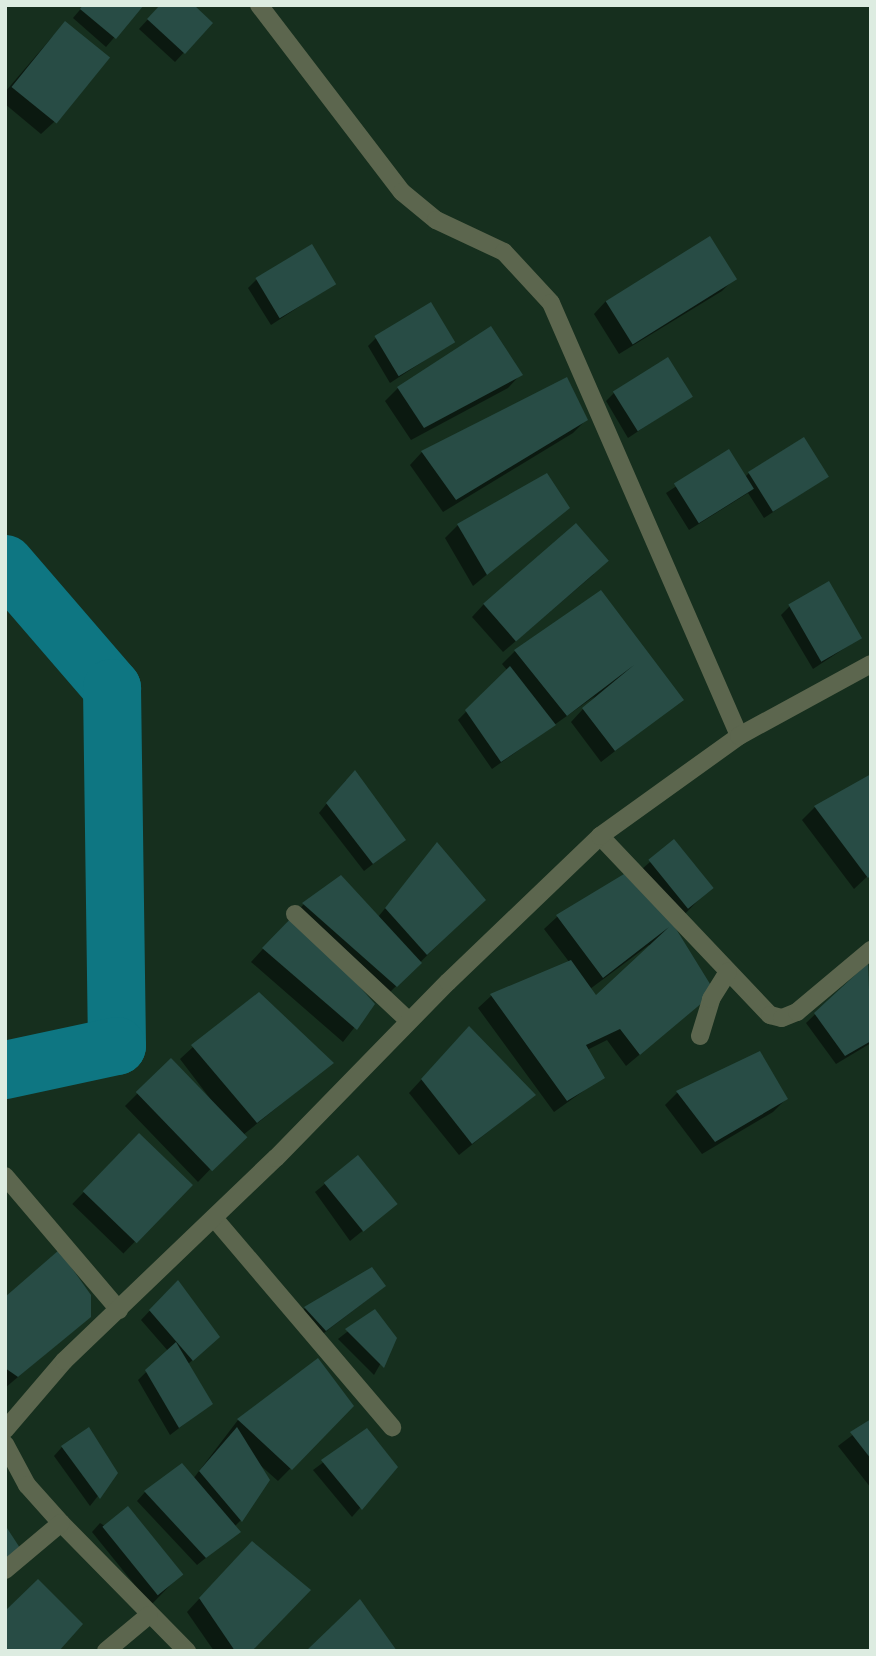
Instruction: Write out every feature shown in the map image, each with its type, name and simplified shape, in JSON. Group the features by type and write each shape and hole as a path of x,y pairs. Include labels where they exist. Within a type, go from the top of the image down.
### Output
{"street":[{"path":"259,5 401,192 436,220 504,252 551,303 739,736"},
{"path":"6,1426 409,1021 600,836 739,736 871,664"},
{"path":"600,836 761,1008 782,1018 797,1012 871,950"},
{"path":"295,914 409,1021"},
{"path":"700,1036 710,999 728,972"},
{"path":"5,1176 119,1310"},
{"path":"214,1218 392,1427"},
{"path":"5,1444 27,1485 149,1615 187,1651"},
{"path":"5,1570 61,1523"},
{"path":"106,1651 149,1615"}],"building":[{"path":"83,5 144,5 116,39 80,9"},
{"path":"160,5 194,5 213,23 185,54 147,19"},
{"path":"65,21 110,58 57,124 12,87"},
{"path":"710,236 737,279 633,344 606,301"},
{"path":"312,244 336,284 280,318 255,278"},
{"path":"431,302 455,342 399,376 374,336"},
{"path":"491,326 523,375 424,428 397,387"},
{"path":"668,357 693,397 638,431 613,391"},
{"path":"567,377 588,420 456,500 421,451"},
{"path":"804,437 829,477 773,512 748,472"},
{"path":"729,449 754,489 699,523 674,483"},
{"path":"547,473 570,508 487,575 457,524"},
{"path":"576,523 609,561 516,641 483,604"},
{"path":"829,581 862,638 821,662 788,604"},
{"path":"601,590 684,700 615,751 582,708 634,665 567,716 514,650"},
{"path":"510,666 556,725 501,762 465,710"},
{"path":"355,770 406,840 373,864 326,803"},
{"path":"871,774 871,875 868,878 814,806"},
{"path":"674,839 714,888 688,909 648,860"},
{"path":"437,842 486,900 427,955 385,908"},
{"path":"624,874 673,924 715,992 640,1055 620,1029 586,1045 605,1078 567,1101 490,994 571,960 596,995 669,927 603,978 556,915"},
{"path":"341,875 422,963 397,987 302,903"},
{"path":"295,914 375,1004 357,1030 262,948"},
{"path":"868,963 871,1041 845,1056 814,1013"},
{"path":"259,992 334,1063 257,1123 191,1045"},
{"path":"469,1026 536,1095 472,1144 421,1079"},
{"path":"760,1051 788,1099 715,1142 676,1091"},
{"path":"171,1058 247,1137 212,1171 136,1092"},
{"path":"139,1133 193,1185 137,1243 83,1191"},
{"path":"358,1155 398,1204 363,1232 324,1183"},
{"path":"59,1250 91,1295 91,1317 18,1377 5,1368 5,1297"},
{"path":"372,1267 386,1286 326,1331 304,1307"},
{"path":"178,1280 220,1337 193,1361 149,1310"},
{"path":"375,1309 397,1338 384,1368 345,1329"},
{"path":"176,1342 213,1404 179,1428 145,1370"},
{"path":"318,1358 354,1406 292,1470 237,1419"},
{"path":"871,1419 871,1459 850,1432"},
{"path":"89,1427 118,1473 100,1499 61,1446"},
{"path":"237,1427 270,1480 242,1522 199,1471"},
{"path":"367,1428 398,1467 362,1510 321,1460"},
{"path":"182,1463 241,1532 206,1558 144,1491"},
{"path":"128,1506 183,1574 158,1595 102,1527"},
{"path":"5,1525 20,1548 5,1560"},
{"path":"252,1541 311,1590 252,1651 235,1651 199,1598"},
{"path":"38,1579 83,1624 59,1651 5,1651 5,1611"},
{"path":"360,1599 397,1651 306,1651"}],"waterway":[{"path":"5,564 112,688 117,1046 5,1070"}]}
